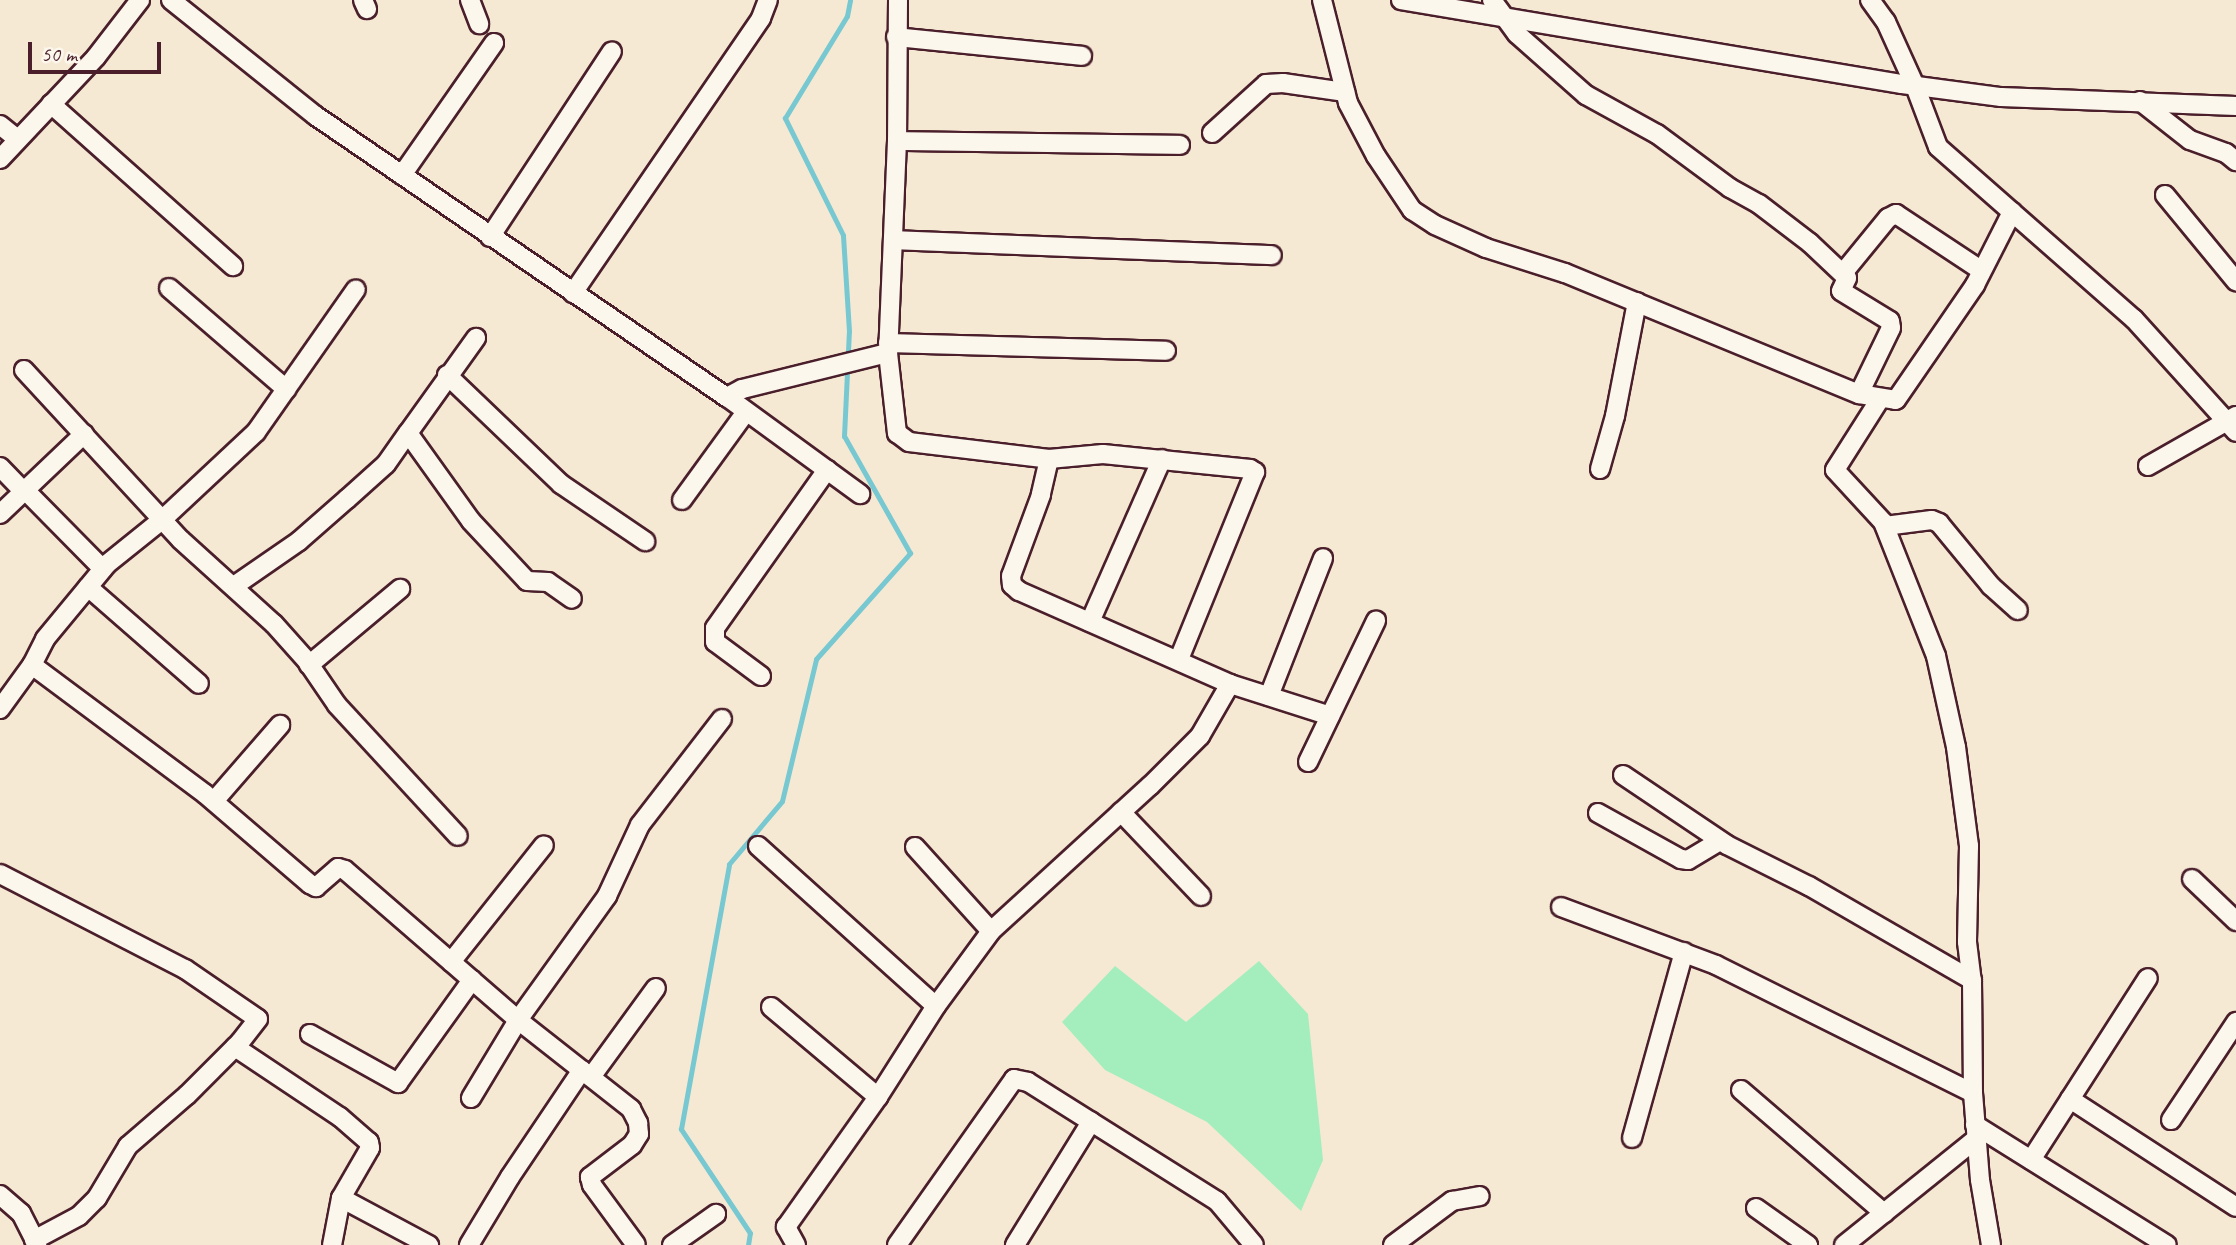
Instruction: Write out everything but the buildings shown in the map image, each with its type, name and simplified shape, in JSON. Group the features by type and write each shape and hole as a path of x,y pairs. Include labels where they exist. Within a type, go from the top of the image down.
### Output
{"street":[{"path":"0,159 96,57 140,0"},
{"path":"171,0 316,116 727,397 860,494"},
{"path":"470,0 479,24"},
{"path":"573,293 761,18 768,0"},
{"path":"898,0 894,240 882,350 897,433 902,440 1049,459 1102,454 1250,469 1255,472 1180,659"},
{"path":"1322,0 1345,92 1376,156 1412,209 1435,225 1486,248 1565,273 1782,365 1859,394 1896,400 1968,296 2012,212"},
{"path":"1401,0 1915,86 2001,97 2236,106"},
{"path":"1492,0 1501,16 1586,95 1657,134 1731,188 1759,204 1810,243 1843,274 1848,280 1841,291 1892,324 1859,394"},
{"path":"1870,0 1886,22 1915,86 1938,147 2134,319 2233,423 2148,466"},
{"path":"896,37 1082,56"},
{"path":"402,176 494,43"},
{"path":"490,237 612,51"},
{"path":"1212,133 1266,84 1283,83 1345,92"},
{"path":"2140,101 2190,140 2226,153 2236,161"},
{"path":"51,104 233,265"},
{"path":"0,125 17,139"},
{"path":"897,141 1180,145"},
{"path":"2165,195 2236,281"},
{"path":"1843,274 1888,218 1896,214 1981,270"},
{"path":"894,240 1272,255"},
{"path":"169,288 286,389"},
{"path":"0,709 32,665 45,639 103,569 163,519 256,432 356,289"},
{"path":"1600,468 1615,416 1637,302"},
{"path":"234,586 299,541 386,464 475,338"},
{"path":"727,397 742,389 882,350 1166,351"},
{"path":"24,370 181,540 274,624 309,665 337,705 458,836"},
{"path":"447,375 561,484 645,541"},
{"path":"1880,399 1835,470 1885,526 1936,656 1956,747 1969,846 1967,942 1972,980 1972,1093 1991,1245"},
{"path":"682,500 746,412"},
{"path":"408,433 471,521 527,581 548,582 572,599"},
{"path":"0,513 84,434"},
{"path":"1049,459 1041,495 1011,576 1012,585 1019,591 1180,659 1230,684 1329,716"},
{"path":"1090,622 1162,459"},
{"path":"0,467 103,569"},
{"path":"761,676 715,642 715,628 827,470"},
{"path":"1885,526 1931,520 1939,523 1991,586 2018,610"},
{"path":"1269,696 1323,558"},
{"path":"88,587 199,684"},
{"path":"309,665 400,589"},
{"path":"1308,762 1376,621"},
{"path":"32,665 214,801 310,884 316,887 338,868 345,870 519,1020 631,1109 638,1123 639,1134 632,1144 590,1177 592,1185 636,1245"},
{"path":"796,1245 786,1227 990,931 1200,736 1230,684"},
{"path":"471,1098 519,1020 607,896 640,825 722,719"},
{"path":"214,801 280,725"},
{"path":"1622,775 1720,841 1809,886 1972,980"},
{"path":"1121,812 1201,895"},
{"path":"1598,813 1681,859 1688,860 1720,841"},
{"path":"451,962 544,845"},
{"path":"758,846 936,1006"},
{"path":"915,847 990,931"},
{"path":"0,874 184,969 258,1019 187,1096 128,1146 97,1198 79,1216 36,1243 21,1213 0,1195"},
{"path":"2192,879 2236,921"},
{"path":"1561,907 1716,965 1972,1093"},
{"path":"1632,1138 1640,1118 1651,1066 1684,952"},
{"path":"2031,1160 2148,978"},
{"path":"310,1034 397,1083 472,980"},
{"path":"469,1245 510,1177 586,1073 656,988"},
{"path":"771,1007 878,1097"},
{"path":"2171,1120 2236,1022"},
{"path":"235,1047 340,1118 369,1142 370,1148 341,1198 332,1245"},
{"path":"897,1245 1014,1079 1028,1082 1217,1201 1254,1245"},
{"path":"1741,1090 1884,1213"},
{"path":"2070,1099 2236,1207"},
{"path":"1015,1245 1091,1122"},
{"path":"1844,1245 1976,1132"},
{"path":"1976,1132 2031,1160 2167,1245"},
{"path":"1393,1245 1452,1201 1480,1196"},
{"path":"341,1198 429,1245"},
{"path":"1756,1208 1808,1245"},
{"path":"672,1245 716,1214"}],"green space":[{"path":"1259,961 1308,1014 1323,1160 1301,1211 1207,1122 1105,1070 1062,1022 1115,966 1186,1022"}],"waterway":[{"path":"748,1245 750,1233 681,1129 729,864 782,801 816,659 910,553 844,436 849,331 843,235 785,118 847,16 850,0"}]}
